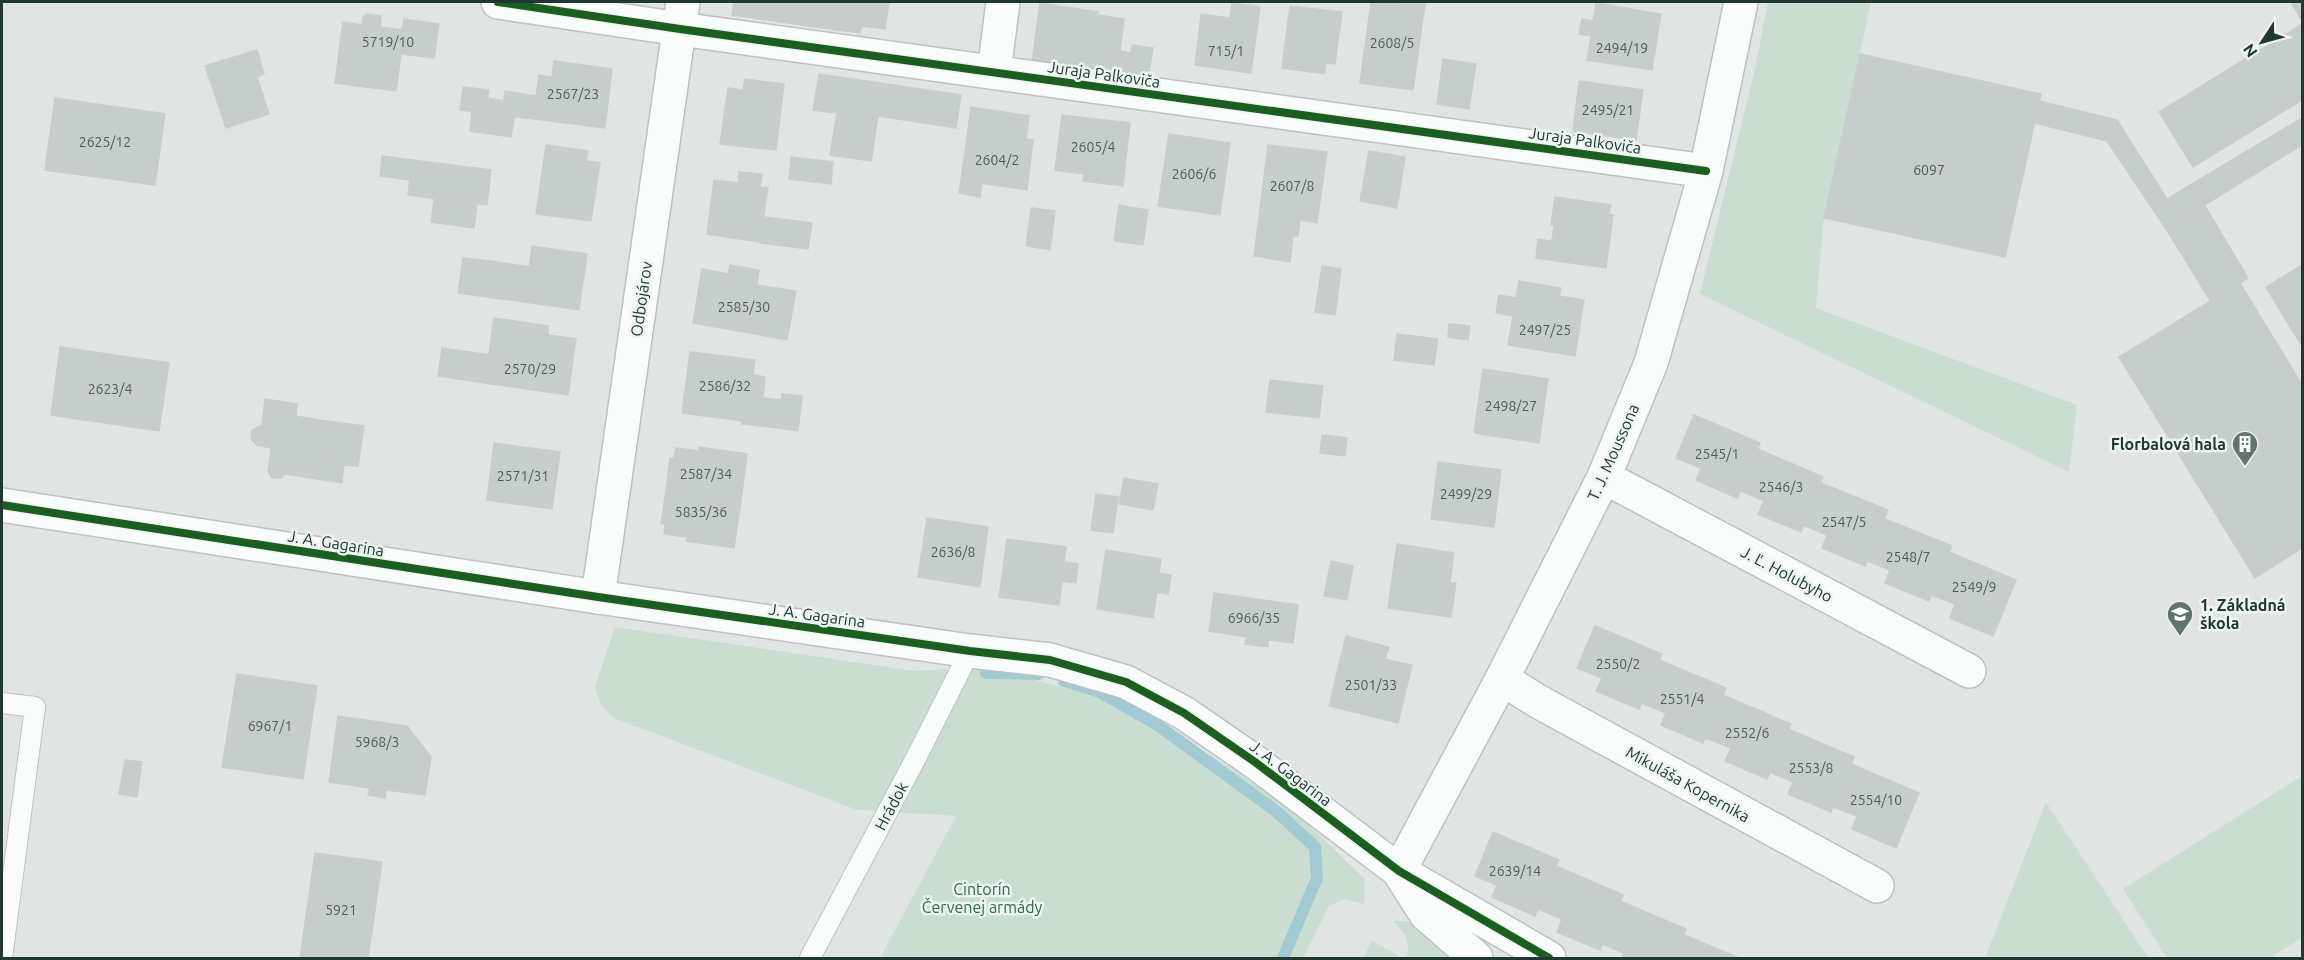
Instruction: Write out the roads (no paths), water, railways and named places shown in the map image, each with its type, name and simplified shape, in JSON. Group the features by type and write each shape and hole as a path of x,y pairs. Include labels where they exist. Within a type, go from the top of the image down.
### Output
{"street":[{"name":"Juraja Palkoviča","path":"498,2 681,15 994,72 1706,171"},
{"path":"994,72 1003,2"},
{"name":"T. J. Moussona","path":"1399,871 1502,679 1604,477 1651,363 1706,171 1741,2"},
{"name":"Odbojárov","path":"598,597 681,15"},
{"name":"J. Ľ. Holubyho","path":"1604,477 1969,671"},
{"name":"J. A. Gagarina","path":"2,505 598,597 969,651 1050,660 1126,682 1184,713 1246,756 1399,871 1549,958"},
{"name":"Mikuláša Kopernika","path":"1502,679 1541,704 1877,886"},
{"path":"1399,871 1426,914 1476,958"}],"lane":[{"name":"Hrádok","path":"810,958 918,756 969,651"},
{"path":"2,703 35,707 9,853 2,958"}],"waterway":[{"path":"986,673 1039,674"},
{"path":"1064,681 1100,692 1156,724 1277,812 1315,847 1317,878 1283,958"}],"place":[{"name":"Florbalová hala","path":"2245,467"},
{"name":"1. Základná škola","path":"2180,637"}],"park label":[{"name":"Cintorín Červenej armády","path":"982,898"}]}
